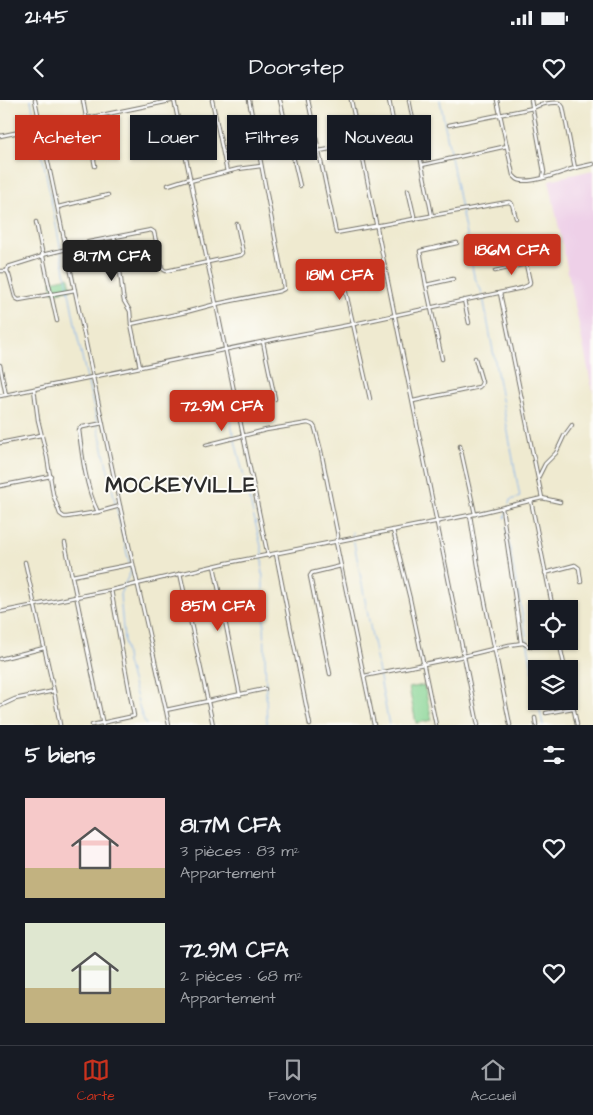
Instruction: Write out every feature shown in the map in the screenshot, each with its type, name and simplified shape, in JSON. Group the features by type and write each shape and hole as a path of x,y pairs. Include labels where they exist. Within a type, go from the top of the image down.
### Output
{"street":[{"path":"35,100 38,115"},
{"path":"83,100 86,115"},
{"path":"102,115 174,100 268,556"},
{"path":"212,100 227,172"},
{"path":"132,324 284,289 249,100"},
{"path":"280,100 300,186"},
{"path":"308,100 336,233 415,220 502,202 512,204 516,218"},
{"path":"351,100 354,115"},
{"path":"389,100 391,115"},
{"path":"409,100 412,115"},
{"path":"497,100 513,175 516,178 534,181 593,164"},
{"path":"531,100 544,172 542,178"},
{"path":"449,125 556,102 560,103 563,107 576,168"},
{"path":"0,136 15,133"},
{"path":"422,165 507,146"},
{"path":"319,151 327,149"},
{"path":"48,160 120,506 169,725"},
{"path":"94,160 95,166"},
{"path":"363,160 478,725"},
{"path":"421,160 432,216"},
{"path":"168,186 190,179 261,166"},
{"path":"408,190 415,220"},
{"path":"58,206 108,195"},
{"path":"36,222 57,320"},
{"path":"75,290 16,299 7,272 8,267 89,242 153,231 162,268 166,271 242,254 238,224"},
{"path":"114,237 123,296 130,311 140,368"},
{"path":"0,396 431,308 529,285 530,282 521,242"},
{"path":"442,359 420,251 457,243"},
{"path":"495,271 526,264"},
{"path":"0,271 7,272"},
{"path":"342,275 370,399"},
{"path":"426,285 453,279"},
{"path":"500,293 542,498"},
{"path":"464,300 469,323"},
{"path":"263,342 275,398"},
{"path":"413,401 479,387 482,382 476,358"},
{"path":"0,365 6,395"},
{"path":"34,389 38,420 51,476 53,494 62,516 67,518 120,506"},
{"path":"206,445 308,422 313,424 321,451 338,536 336,542 374,725"},
{"path":"98,512 84,464 80,428 103,423"},
{"path":"538,477 543,466 556,453 572,425"},
{"path":"0,443 41,435"},
{"path":"460,446 475,514"},
{"path":"0,486 51,476"},
{"path":"0,612 111,590 180,573 475,514 542,498 560,502"},
{"path":"532,501 551,600"},
{"path":"502,508 521,643"},
{"path":"470,515 479,572 510,725"},
{"path":"393,530 436,725"},
{"path":"65,544 103,724"},
{"path":"276,554 310,725"},
{"path":"25,562 60,725"},
{"path":"72,576 134,564"},
{"path":"546,573 575,565 578,568 582,582"},
{"path":"214,566 240,695"},
{"path":"330,674 310,576 312,573 341,566"},
{"path":"180,573 213,725"},
{"path":"92,725 134,716 111,590"},
{"path":"363,676 509,645 523,643 528,646"},
{"path":"0,659 44,648"},
{"path":"166,710 265,689"},
{"path":"0,706 15,699 54,690"},
{"path":"546,712 560,710"},
{"path":"573,710 577,725"},
{"path":"535,718 536,725"}],"shaded area":[{"path":"593,170 593,393 549,180"}],"green space":[{"path":"69,277 71,289 53,293 51,281"},
{"path":"424,685 432,720 416,723 409,688"}],"waterway":[{"path":"31,100 78,339 131,571 120,594 124,640 127,662 146,725"},
{"path":"440,100 474,276 481,290 484,302 520,497 510,500 509,504"},
{"path":"229,416 262,550 267,725"},
{"path":"505,518 508,508"},
{"path":"506,527 530,660"},
{"path":"352,532 389,725"},
{"path":"540,710 543,725"}],"district":[{"name":"MOCKEYVILLE","path":"181,485"}]}
